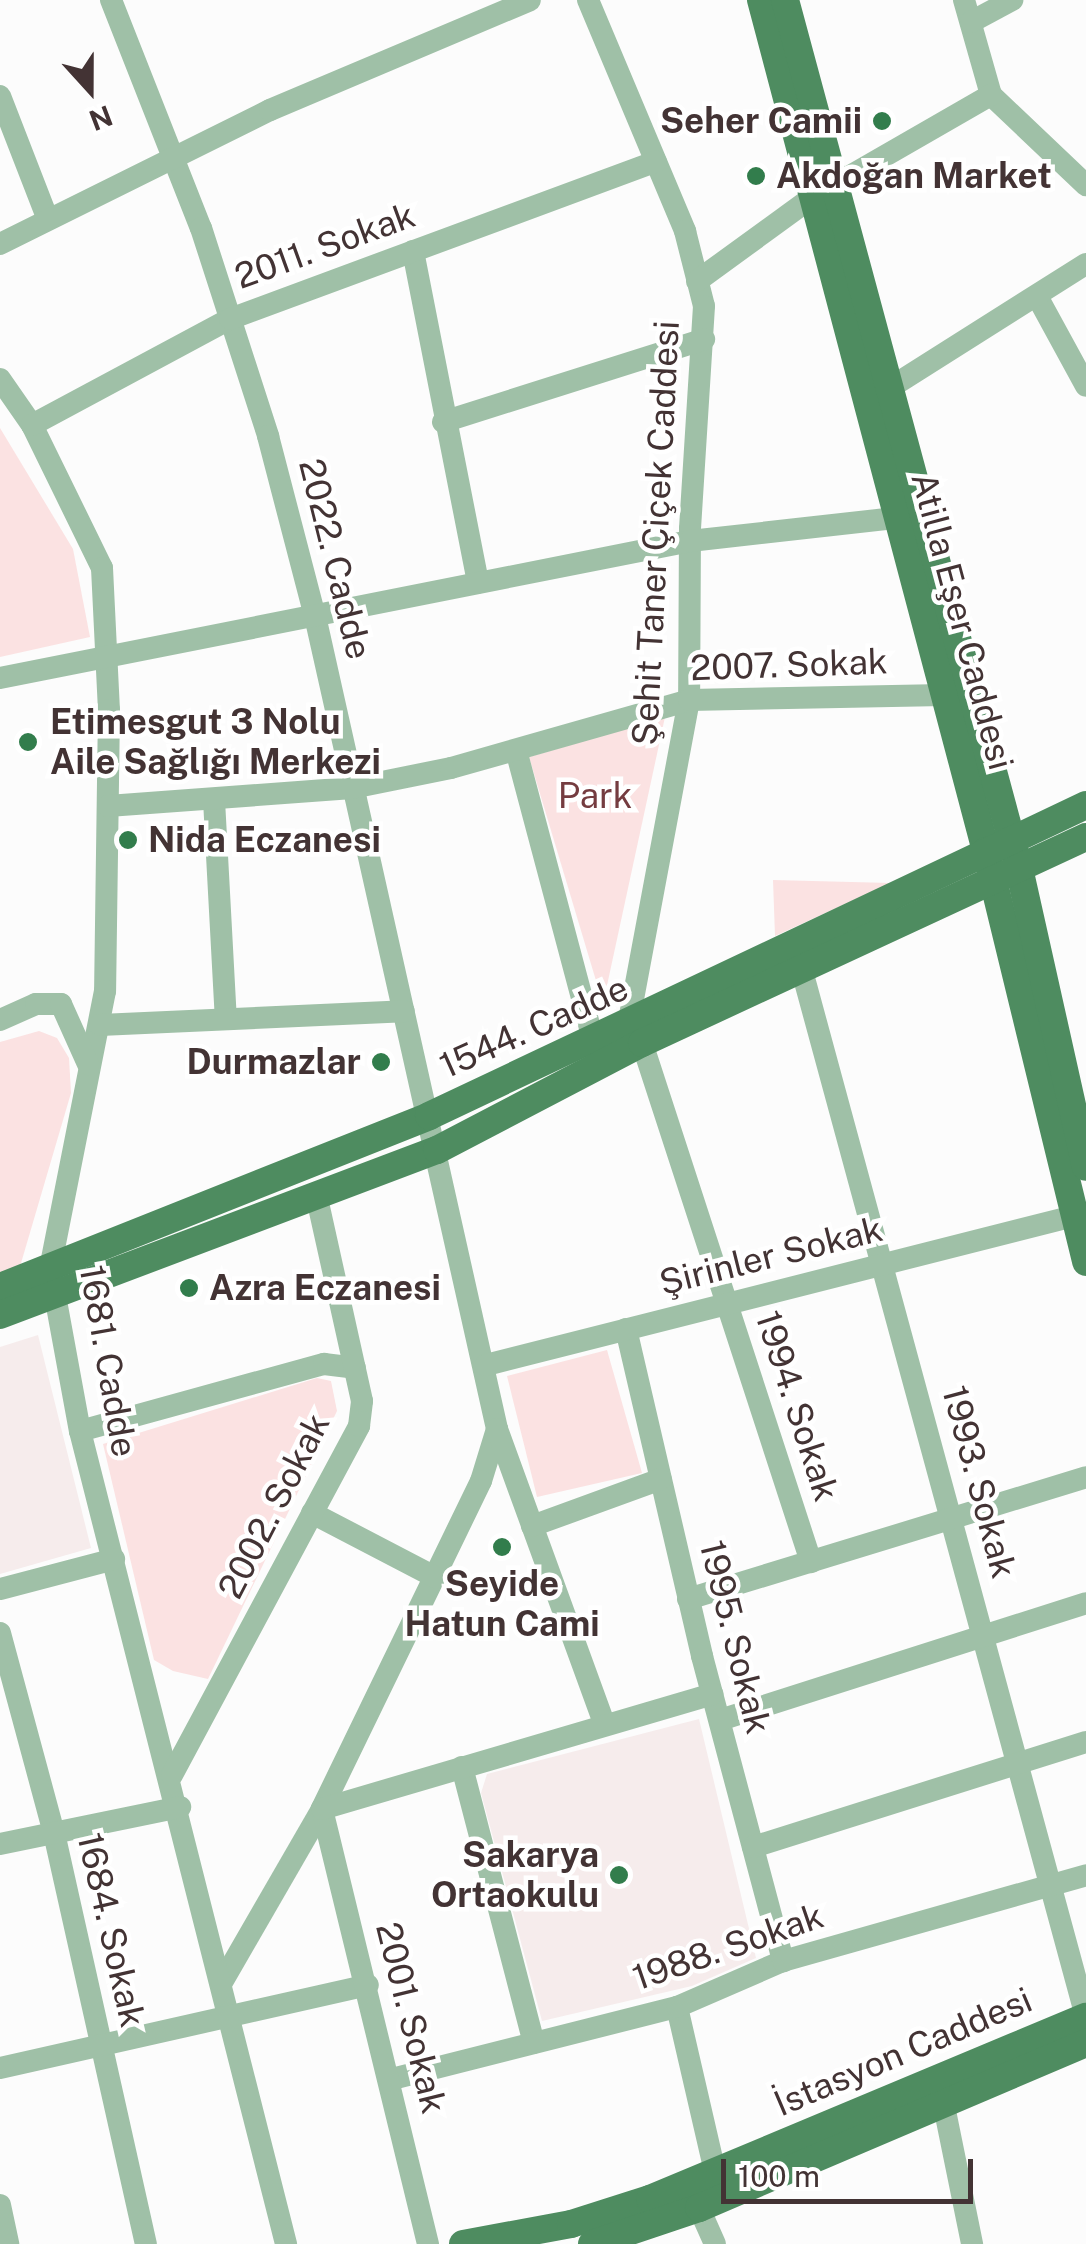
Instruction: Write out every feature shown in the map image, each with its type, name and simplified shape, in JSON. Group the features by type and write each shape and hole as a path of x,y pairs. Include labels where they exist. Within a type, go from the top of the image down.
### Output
{"main road":[{"name":"Atilla Eşer Caddesi","path":"761,0 820,193 888,389 998,846 1081,1122 1086,1168"},
{"name":"Atilla Eşer Caddesi","path":"786,0 820,193 895,518 944,696 998,846"},
{"name":"1544. Cadde","path":"0,1316 438,1150 635,1035 998,846 1086,805"},
{"name":"1544. Cadde","path":"0,1287 430,1116 594,1043 635,1035 802,966 1086,838"},
{"name":"Atilla Eşer Caddesi","path":"1006,874 1086,1262"},
{"name":"İstasyon Caddesi","path":"463,2244 571,2224 716,2172 1086,2017"},
{"name":"İstasyon Caddesi","path":"592,2244 698,2208 1086,2043"}],"street":[{"name":"2022. Cadde","path":"111,0 230,318 315,616 438,1150 497,1429 605,1725"},
{"path":"0,244 170,158 530,0"},
{"name":"Şehit Taner Çiçek Caddesi","path":"588,0 656,161 697,280 704,339 690,542 689,700 635,1035"},
{"path":"1012,0 968,11 991,95 1076,162 1086,186"},
{"path":"697,280 820,193 991,95"},
{"path":"0,96 47,217"},
{"name":"2011. Sokak","path":"32,425 230,318 656,161"},
{"path":"413,251 442,422 478,583"},
{"path":"888,389 1038,298 1086,264"},
{"path":"1038,298 1086,386"},
{"path":"442,422 704,339"},
{"name":"1681. Cadde","path":"0,379 32,425 102,568 108,806 100,1025 50,1268 80,1432 172,1774 286,2244"},
{"path":"0,678 106,654 690,542 895,518"},
{"name":"2007. Sokak","path":"108,806 352,788 516,750 689,700 944,696"},
{"path":"516,750 594,1043"},
{"path":"214,800 226,1019"},
{"name":"1993. Sokak","path":"802,966 954,1517 1048,1886 1086,2017"},
{"path":"0,1020 36,1004 61,1004 86,1048 88,1070"},
{"path":"100,1025 404,1011"},
{"name":"1994. Sokak","path":"635,1035 811,1562"},
{"name":"2002. Sokak","path":"172,1774 358,1426 355,1368 316,1194"},
{"name":"Şirinler Sokak","path":"486,1365 1074,1216"},
{"name":"1995. Sokak","path":"626,1329 688,1599 783,1961"},
{"path":"80,1432 324,1364 355,1368"},
{"path":"222,1982 322,1809 481,1482 497,1429"},
{"path":"688,1599 1086,1476"},
{"path":"532,1526 661,1480"},
{"path":"312,1514 435,1577"},
{"path":"0,1590 114,1559"},
{"path":"720,1720 1086,1603"},
{"name":"1684. Sokak","path":"0,1633 54,1833 146,2244"},
{"path":"322,1809 712,1694"},
{"path":"753,1848 1086,1742"},
{"path":"462,1768 534,2043"},
{"path":"0,1844 180,1807"},
{"name":"2001. Sokak","path":"322,1809 392,2079 428,2244"},
{"name":"1988. Sokak","path":"392,2079 676,2007 783,1961 1086,1876"},
{"path":"0,2068 368,1985"},
{"path":"676,2007 716,2172"},
{"path":"944,2101 972,2244"},
{"path":"0,2205 8,2244"},
{"path":"698,2208 714,2244"}],"shaded area":[{"path":"38,1335 91,1548 0,1574 0,1347"},
{"name":"Sakarya Ortaokulu","path":"699,1719 756,1958 692,1986 542,2021 481,1793 487,1774"}],"green space":[{"path":"0,428 73,549 90,637 0,657"},
{"name":"Park","path":"665,717 603,1004 529,757"},
{"path":"773,880 891,883 775,936"},
{"path":"39,1031 57,1038 69,1058 71,1093 19,1270 0,1276 0,1042"},
{"path":"607,1350 642,1473 537,1497 507,1376"},
{"path":"317,1378 331,1381 337,1411 208,1679 173,1671 154,1660 103,1444"}],"place":[{"name":"Seher Camii","path":"882,121"},
{"name":"Akdoğan Market","path":"756,176"},
{"name":"Etimesgut 3 Nolu Aile Sağlığı Merkezi","path":"28,742"},
{"name":"Nida Eczanesi","path":"128,840"},
{"name":"Durmazlar","path":"381,1062"},
{"name":"Azra Eczanesi","path":"189,1288"},
{"name":"Seyide Hatun Cami","path":"502,1547"},
{"name":"Sakarya Ortaokulu","path":"619,1875"}]}
